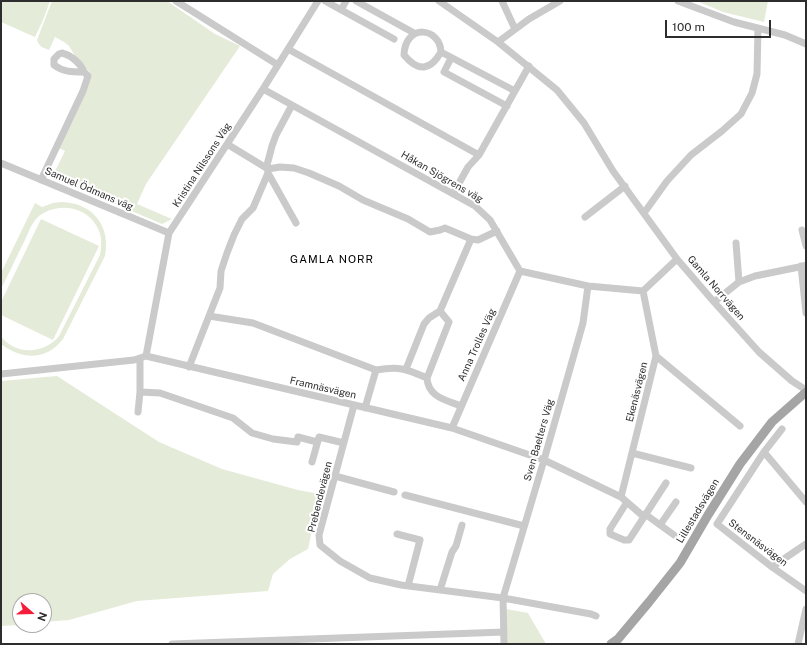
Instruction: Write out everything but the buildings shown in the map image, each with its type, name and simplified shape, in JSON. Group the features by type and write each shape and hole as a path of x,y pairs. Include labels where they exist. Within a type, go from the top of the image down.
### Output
{"main road":[{"name":"Lillestadsvägen","path":"612,644 650,602 680,563 740,464 772,422 806,391"}],"street":[{"path":"176,1 278,65"},
{"name":"Kristina Nilssons Väg","path":"138,412 143,357 169,233 263,89 318,1"},
{"path":"325,1 394,39"},
{"path":"341,10 346,1"},
{"path":"356,1 414,33 422,32 437,39 441,52 429,66 421,66 408,60 404,55 406,43 414,33"},
{"name":"Gamla Norrvägen","path":"439,1 498,42 557,90 584,123 613,171 677,259 759,352 792,381 806,391"},
{"path":"502,1 515,29"},
{"path":"498,42 530,19 560,1"},
{"path":"678,1 734,22 785,35 806,44"},
{"path":"644,213 667,181 691,155 741,114 752,93 757,74 758,28"},
{"path":"288,49 480,155"},
{"path":"441,52 515,91"},
{"path":"451,58 444,72 507,106"},
{"path":"453,194 468,167 480,155 529,66"},
{"path":"41,180 83,91 88,76 84,72"},
{"name":"Håkan Sjögrens väg","path":"263,89 475,206 490,220 520,271"},
{"path":"292,105 276,135 267,165 268,171 296,223"},
{"path":"227,144 268,171"},
{"name":"Samuel Ödmans väg","path":"1,163 169,233"},
{"path":"189,367 220,288 221,270 231,241 242,219 253,208 268,171 280,167 294,168 309,173 339,186 363,200 408,219 430,232 445,228 471,239 478,240 496,231"},
{"path":"585,217 624,186"},
{"path":"802,230 806,246"},
{"path":"406,370 424,324 429,318 440,311 471,239"},
{"path":"736,243 740,282"},
{"path":"520,271 588,286 643,292 677,259"},
{"path":"714,302 740,282 754,276 804,265 806,314"},
{"name":"Anna Trolles Väg","path":"452,428 520,271"},
{"name":"Sven Baelters Väg","path":"503,598 583,324 588,286"},
{"name":"Ekenäsvägen","path":"620,497 656,356 643,292"},
{"path":"440,311 449,322 427,378 428,386 433,394 461,406"},
{"path":"209,316 253,323 376,370 395,368 406,370 427,378"},
{"path":"656,356 740,426"},
{"name":"Framnäsvägen","path":"1,374 134,360 143,357 452,428 544,460 620,497 674,535"},
{"path":"365,408 376,370"},
{"path":"140,392 160,394 233,418 252,433 273,439 297,442 298,437 317,442"},
{"name":"Prebendevägen","path":"354,405 319,535 320,545 340,561 370,578 408,586 503,598 592,614 596,616"},
{"path":"782,429 764,452 806,502"},
{"path":"312,462 319,437 344,443"},
{"name":"Stensnäsvägen","path":"764,452 717,524 772,567 806,591"},
{"path":"632,454 691,468"},
{"path":"335,476 394,492"},
{"path":"627,502 610,529 610,534 624,540 629,540 666,483"},
{"path":"405,495 524,526"},
{"path":"660,525 676,502"},
{"path":"440,590 462,525"},
{"path":"397,534 420,540 408,586"},
{"path":"772,567 806,544"},
{"path":"503,598 504,644"},
{"path":"798,644 806,609"},
{"path":"172,644 504,632"}],"green space":[{"path":"1,1 50,1 35,37 1,22"},
{"path":"52,1 167,1 215,34 240,46 146,184 137,204 172,219 162,224 52,177 65,151 59,148 90,80 89,71 80,64 69,46 64,42 55,37 49,50 42,47 37,40"},
{"path":"697,1 768,1 764,22 723,12"},
{"path":"35,203 42,207 53,203 73,203 83,207 97,218 105,235 105,256 63,339 49,351 41,354 34,356 17,353 1,344 1,336 14,347 22,350 38,349 53,342 59,336 100,255 100,236 98,228 91,218 84,213 68,208 52,210 44,213 33,223 1,289 1,273"},
{"path":"41,219 99,246 53,340 1,315 1,302"},
{"path":"57,376 159,442 222,469 298,490 320,494 308,549 290,559 273,574 268,591 137,601 69,620 52,621 52,593 12,593 12,625 1,626 1,381"},
{"path":"506,609 528,613 546,644 507,644"}],"district":[{"name":"GAMLA NORR","path":"332,260"}]}
